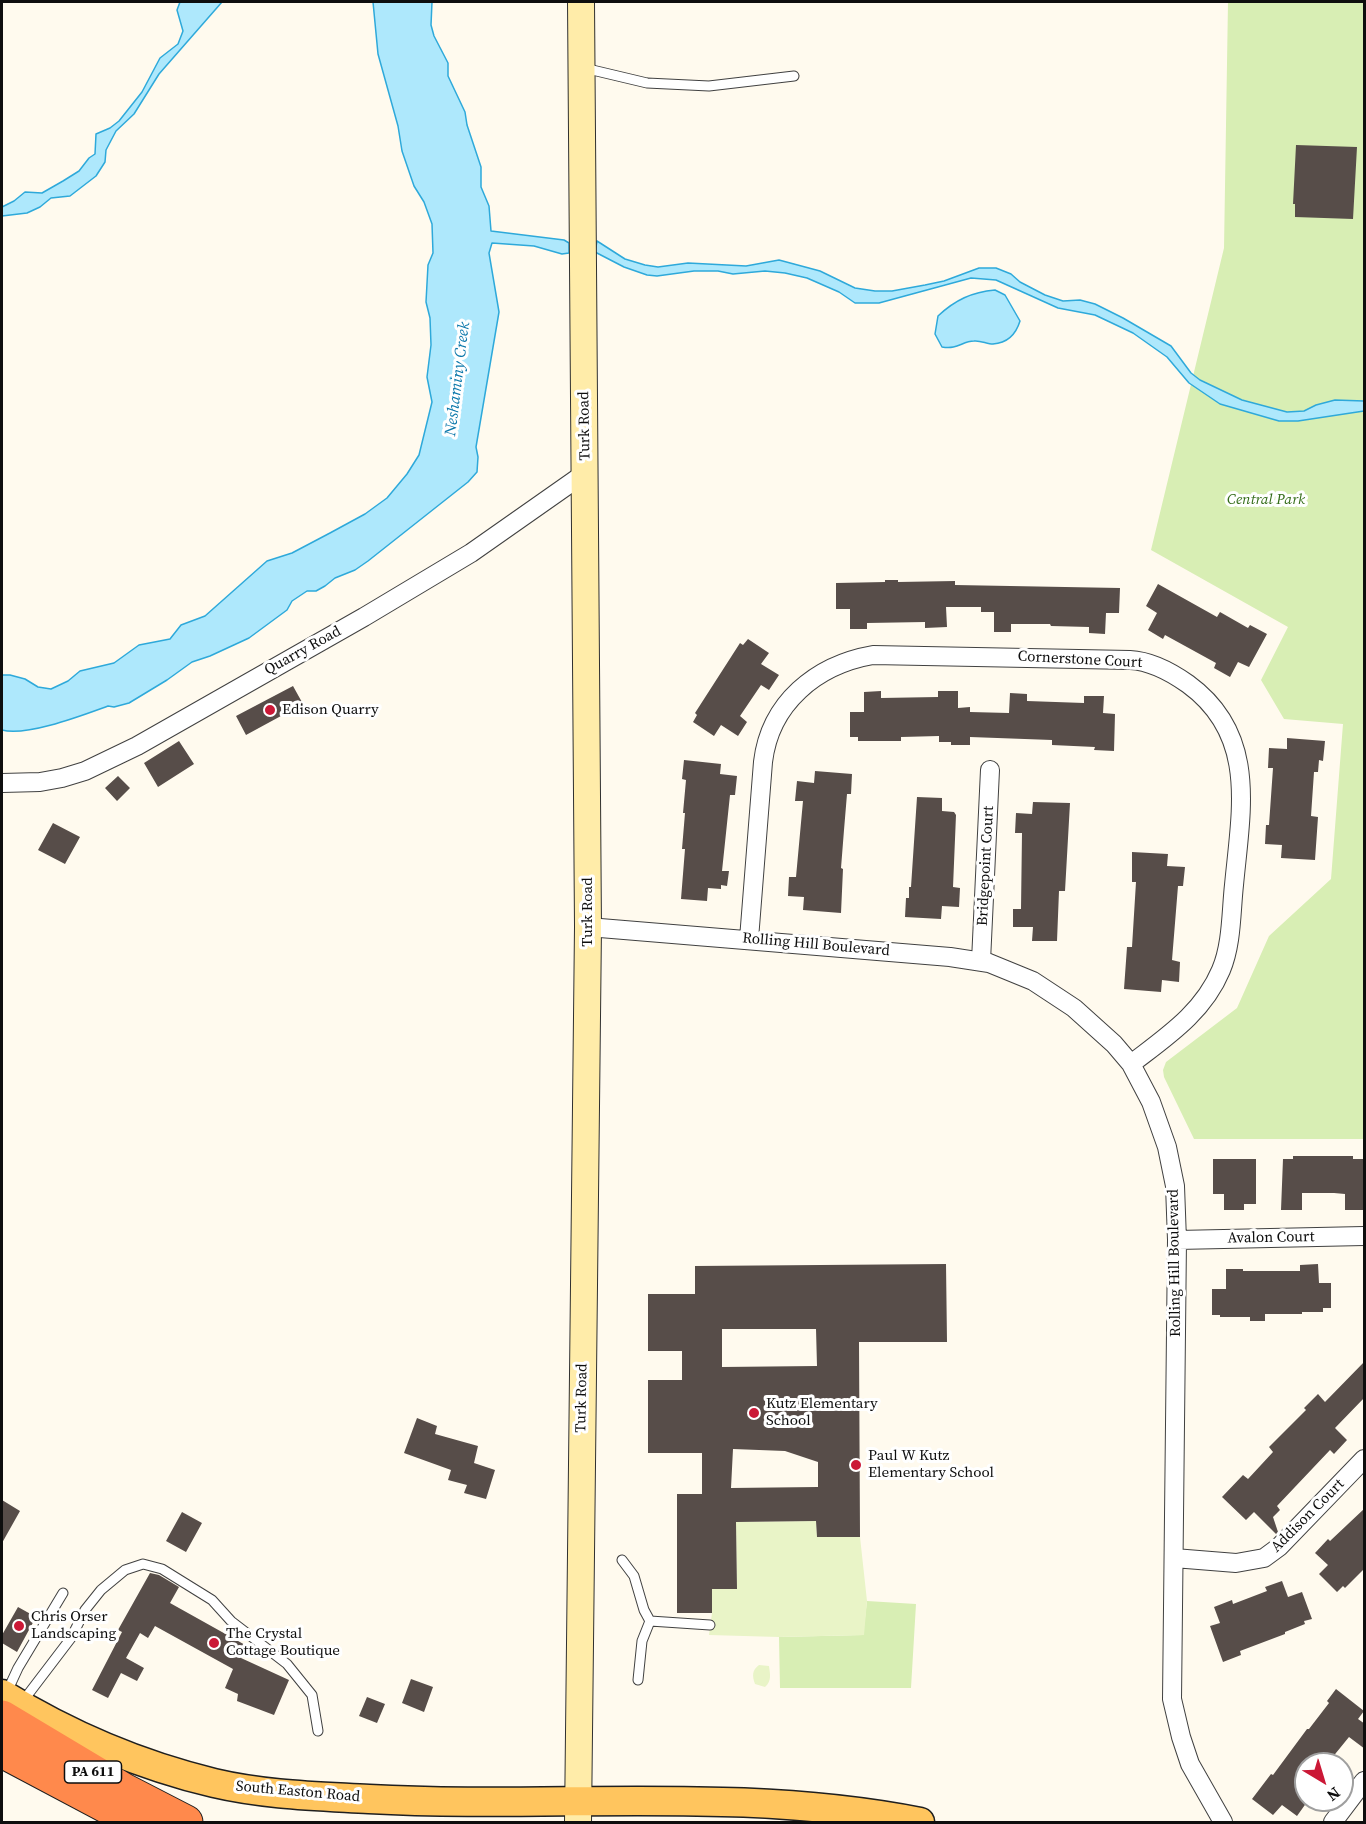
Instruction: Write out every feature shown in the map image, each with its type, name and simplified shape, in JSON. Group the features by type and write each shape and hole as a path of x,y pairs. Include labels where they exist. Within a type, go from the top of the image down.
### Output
{"highway":[{"name":"PA 611","path":"7,1703 124,1790 186,1822"},
{"name":"PA 611","path":"2,1752 136,1822"}],"main road":[{"name":"South Easton Road","path":"7,1703 148,1764 215,1783 250,1790 577,1812 696,1801 812,1808 911,1821"},
{"path":"2,1752 66,1800 103,1822"}],"street":[{"name":"Turk Road","path":"577,1812 588,927 581,2"},
{"name":"Quarry Road","path":"2,783 31,783 62,778 85,771 137,746 364,617 471,553 585,472"},
{"name":"Cornerstone Court","path":"748,939 763,762 767,739 780,711 814,678 846,661 873,655 1130,660 1152,664 1194,688 1211,704 1222,721 1234,742 1238,757 1241,777 1240,813 1228,945 1222,969 1209,995 1197,1009 1182,1024 1131,1064"},
{"name":"Bridgepoint Court","path":"981,961 990,770"},
{"name":"Rolling Hill Boulevard","path":"588,927 748,939 981,961 1033,981 1058,996 1094,1026 1131,1064 1151,1102 1167,1147 1175,1186 1177,1240 1172,1699 1190,1764 1223,1822"},
{"name":"Avalon Court","path":"1177,1240 1365,1236"},
{"name":"Addison Court","path":"1174,1558 1236,1563 1264,1558 1278,1547 1365,1459"},
{"path":"1333,1822 1365,1781"}],"lane":[{"path":"582,68 647,83 709,86 794,76"},
{"path":"622,1560 634,1576 644,1610 650,1621"},
{"path":"7,1703 71,1638 85,1610 100,1590 126,1570 142,1564 162,1569 212,1600 231,1621 287,1664 312,1695 318,1731"},
{"path":"7,1703 18,1668 63,1593"},
{"path":"650,1621 710,1625"},
{"path":"638,1680 642,1641 650,1621"}],"green space":[{"name":"Central Park","path":"1228,2 1364,2 1364,1139 1194,1139 1164,1077 1163,1070 1166,1062 1237,1008 1269,936 1331,879 1343,724 1284,719 1261,680 1288,627 1151,550 1224,248"},
{"path":"816,1521 817,1537 860,1537 867,1601 864,1635 779,1637 709,1635 712,1589 737,1589 736,1522"},
{"path":"867,1601 916,1604 911,1688 780,1688 779,1637 863,1635"},
{"path":"759,1665 769,1666 770,1680 765,1687 755,1684 754,1681 754,1671"}],"water":[{"path":"180,2 222,2 159,74 134,114 116,131 106,150 105,162 96,176 70,196 51,198 40,207 27,213 2,216 2,207 25,192 42,193 79,171 95,154 96,134 119,121 142,92 160,58 178,44 183,31 177,10"},
{"name":"Neshaminy Creek","path":"373,2 432,2 431,25 448,63 448,76 465,112 481,167 481,187 489,206 491,231 564,240 569,243 569,253 562,254 534,246 492,243 489,253 499,312 476,447 477,472 468,482 368,561 316,591 307,591 292,601 287,610 249,638 192,662 129,703 114,707 108,706 39,728 2,730 2,675 25,679 38,687 51,689 68,681 80,671 114,663 139,645 170,639 181,625 205,616 267,561 292,553 365,514 387,498 419,455 432,402 427,377 431,345 430,318 426,302 428,265 433,253 432,224 424,202 414,186 402,151 398,126 378,54"},
{"path":"597,241 625,259 645,265 658,267 688,263 746,266 779,260 820,271 855,288 875,291 892,291 925,285 944,281 979,268 996,268 1011,274 1020,282 1045,295 1063,301 1080,300 1095,304 1123,318 1171,346 1191,373 1200,380 1242,400 1287,412 1304,411 1335,400 1364,401 1364,411 1298,421 1279,421 1220,404 1189,383 1167,357 1133,333 1095,315 1058,308 996,280 971,278 879,303 855,303 839,292 807,278 785,273 765,271 733,274 718,271 694,271 657,276 647,275 624,267 595,252"},
{"path":"995,290 1005,295 1020,321 1011,337 998,343 970,341 952,347 942,347 935,334 938,316 964,298"}],"building":[{"path":"1296,145 1357,147 1353,219 1295,217 1295,204 1293,204"},
{"path":"885,580 898,580 898,582 955,581 955,585 1120,588 1119,613 1106,613 1105,634 1089,633 1089,627 1051,626 1050,624 1011,624 1011,632 994,632 994,612 981,612 981,607 946,607 947,627 925,628 925,622 867,623 867,629 850,629 850,609 836,609 836,583 885,582"},
{"path":"1158,584 1217,617 1220,612 1248,628 1250,625 1267,634 1249,667 1238,662 1230,677 1214,668 1216,663 1165,635 1163,639 1148,630 1157,613 1146,606"},
{"path":"748,639 769,653 761,664 779,675 769,690 761,685 740,716 747,722 738,736 721,725 714,736 693,722 697,715 695,713 740,643 743,645"},
{"name":"Edison Quarry","path":"293,686 303,704 246,735 236,716"},
{"path":"881,691 881,698 938,697 938,691 958,691 958,708 970,707 970,712 1009,713 1010,693 1027,694 1027,701 1084,703 1084,696 1104,696 1103,713 1115,714 1114,751 1094,750 1095,747 1052,745 1052,740 970,737 970,745 951,745 951,742 939,742 939,736 901,737 901,741 858,741 858,737 850,737 850,712 864,712 864,692"},
{"path":"1287,738 1325,741 1323,761 1319,760 1318,772 1314,772 1311,816 1318,817 1315,860 1281,858 1282,845 1265,844 1266,825 1269,825 1273,768 1268,768 1269,748 1287,749"},
{"path":"179,741 194,764 158,787 144,763"},
{"path":"684,760 721,764 720,774 737,776 735,795 730,795 722,871 729,871 727,886 721,885 721,889 708,888 707,901 681,899 685,849 682,849 686,780 682,779"},
{"path":"815,771 852,774 851,794 847,794 844,830 841,913 803,910 804,897 788,896 789,877 796,877 803,801 795,801 797,781 814,783"},
{"path":"118,776 130,788 117,801 105,788"},
{"path":"917,797 942,798 942,811 954,812 956,815 953,887 960,888 959,907 942,906 941,919 905,917 906,898 909,898 909,887 911,887"},
{"path":"1033,802 1070,803 1065,891 1059,891 1057,941 1032,941 1033,927 1013,927 1013,909 1021,909 1022,833 1015,833 1016,813 1032,814"},
{"path":"53,823 80,837 65,864 38,850"},
{"path":"1132,852 1168,854 1167,866 1185,867 1183,886 1178,886 1172,960 1180,962 1179,982 1162,980 1161,992 1124,989 1127,947 1132,947 1136,882 1132,882"},
{"path":"1293,1156 1353,1156 1353,1159 1365,1159 1365,1210 1345,1210 1345,1194 1302,1193 1302,1210 1281,1210 1283,1159 1293,1159"},
{"path":"1213,1159 1256,1159 1256,1204 1244,1204 1244,1210 1224,1210 1224,1194 1213,1194"},
{"name":"Kutz Elementary School","path":"946,1264 947,1342 859,1342 860,1537 817,1537 816,1521 736,1522 737,1589 712,1589 712,1613 677,1613 677,1494 702,1494 702,1453 648,1453 648,1380 682,1380 682,1351 648,1351 648,1294 695,1294 695,1266","holes":["722,1329 816,1329 817,1366 722,1367","733,1449 785,1451 818,1462 818,1487 731,1488"]},
{"path":"1318,1264 1319,1283 1331,1283 1331,1308 1323,1308 1323,1312 1265,1314 1265,1321 1250,1321 1250,1317 1212,1315 1212,1289 1226,1289 1226,1269 1300,1271 1300,1265"},
{"path":"1365,1361 1365,1397 1335,1428 1347,1440 1334,1454 1330,1450 1277,1506 1280,1510 1273,1517 1278,1532 1276,1534 1254,1512 1246,1520 1222,1497 1243,1475 1248,1479 1273,1452 1269,1447 1306,1410 1304,1408 1318,1394 1325,1402"},
{"path":"417,1418 437,1426 435,1434 478,1446 474,1463 495,1470 486,1499 464,1493 467,1485 448,1480 451,1470 404,1453"},
{"path":"2,1500 20,1511 2,1543"},
{"path":"1365,1508 1365,1568 1345,1588 1343,1586 1337,1592 1319,1574 1328,1565 1315,1553"},
{"path":"182,1512 202,1523 186,1552 166,1541"},
{"name":"The Crystal Cottage Boutique","path":"150,1573 159,1575 179,1587 170,1603 247,1646 241,1658 289,1680 274,1715 237,1701 238,1694 225,1688 233,1669 155,1626 148,1638 140,1633 126,1658 144,1668 137,1681 121,1673 108,1698 92,1690 122,1632 118,1630"},
{"path":"1282,1581 1288,1597 1302,1592 1312,1619 1304,1621 1305,1624 1285,1634 1240,1651 1241,1655 1223,1662 1210,1626 1220,1623 1214,1607 1232,1600 1233,1604 1267,1591 1265,1587"},
{"name":"Chris Orser Landscaping","path":"18,1607 36,1617 17,1652 2,1643 2,1635"},
{"path":"411,1679 433,1687 424,1712 402,1703"},
{"path":"1336,1689 1364,1711 1358,1719 1365,1724 1365,1749 1349,1737 1337,1752 1294,1752 1294,1812 1300,1812 1297,1816 1282,1805 1273,1815 1252,1799 1329,1703 1327,1701"},
{"path":"367,1697 385,1704 377,1723 359,1716"}],"place":[{"name":"Edison Quarry","path":"270,710"},
{"name":"Kutz Elementary School","path":"754,1413"},
{"name":"Paul W Kutz Elementary School","path":"856,1465"},
{"name":"Chris Orser Landscaping","path":"19,1626"},
{"name":"The Crystal Cottage Boutique","path":"214,1643"}]}
